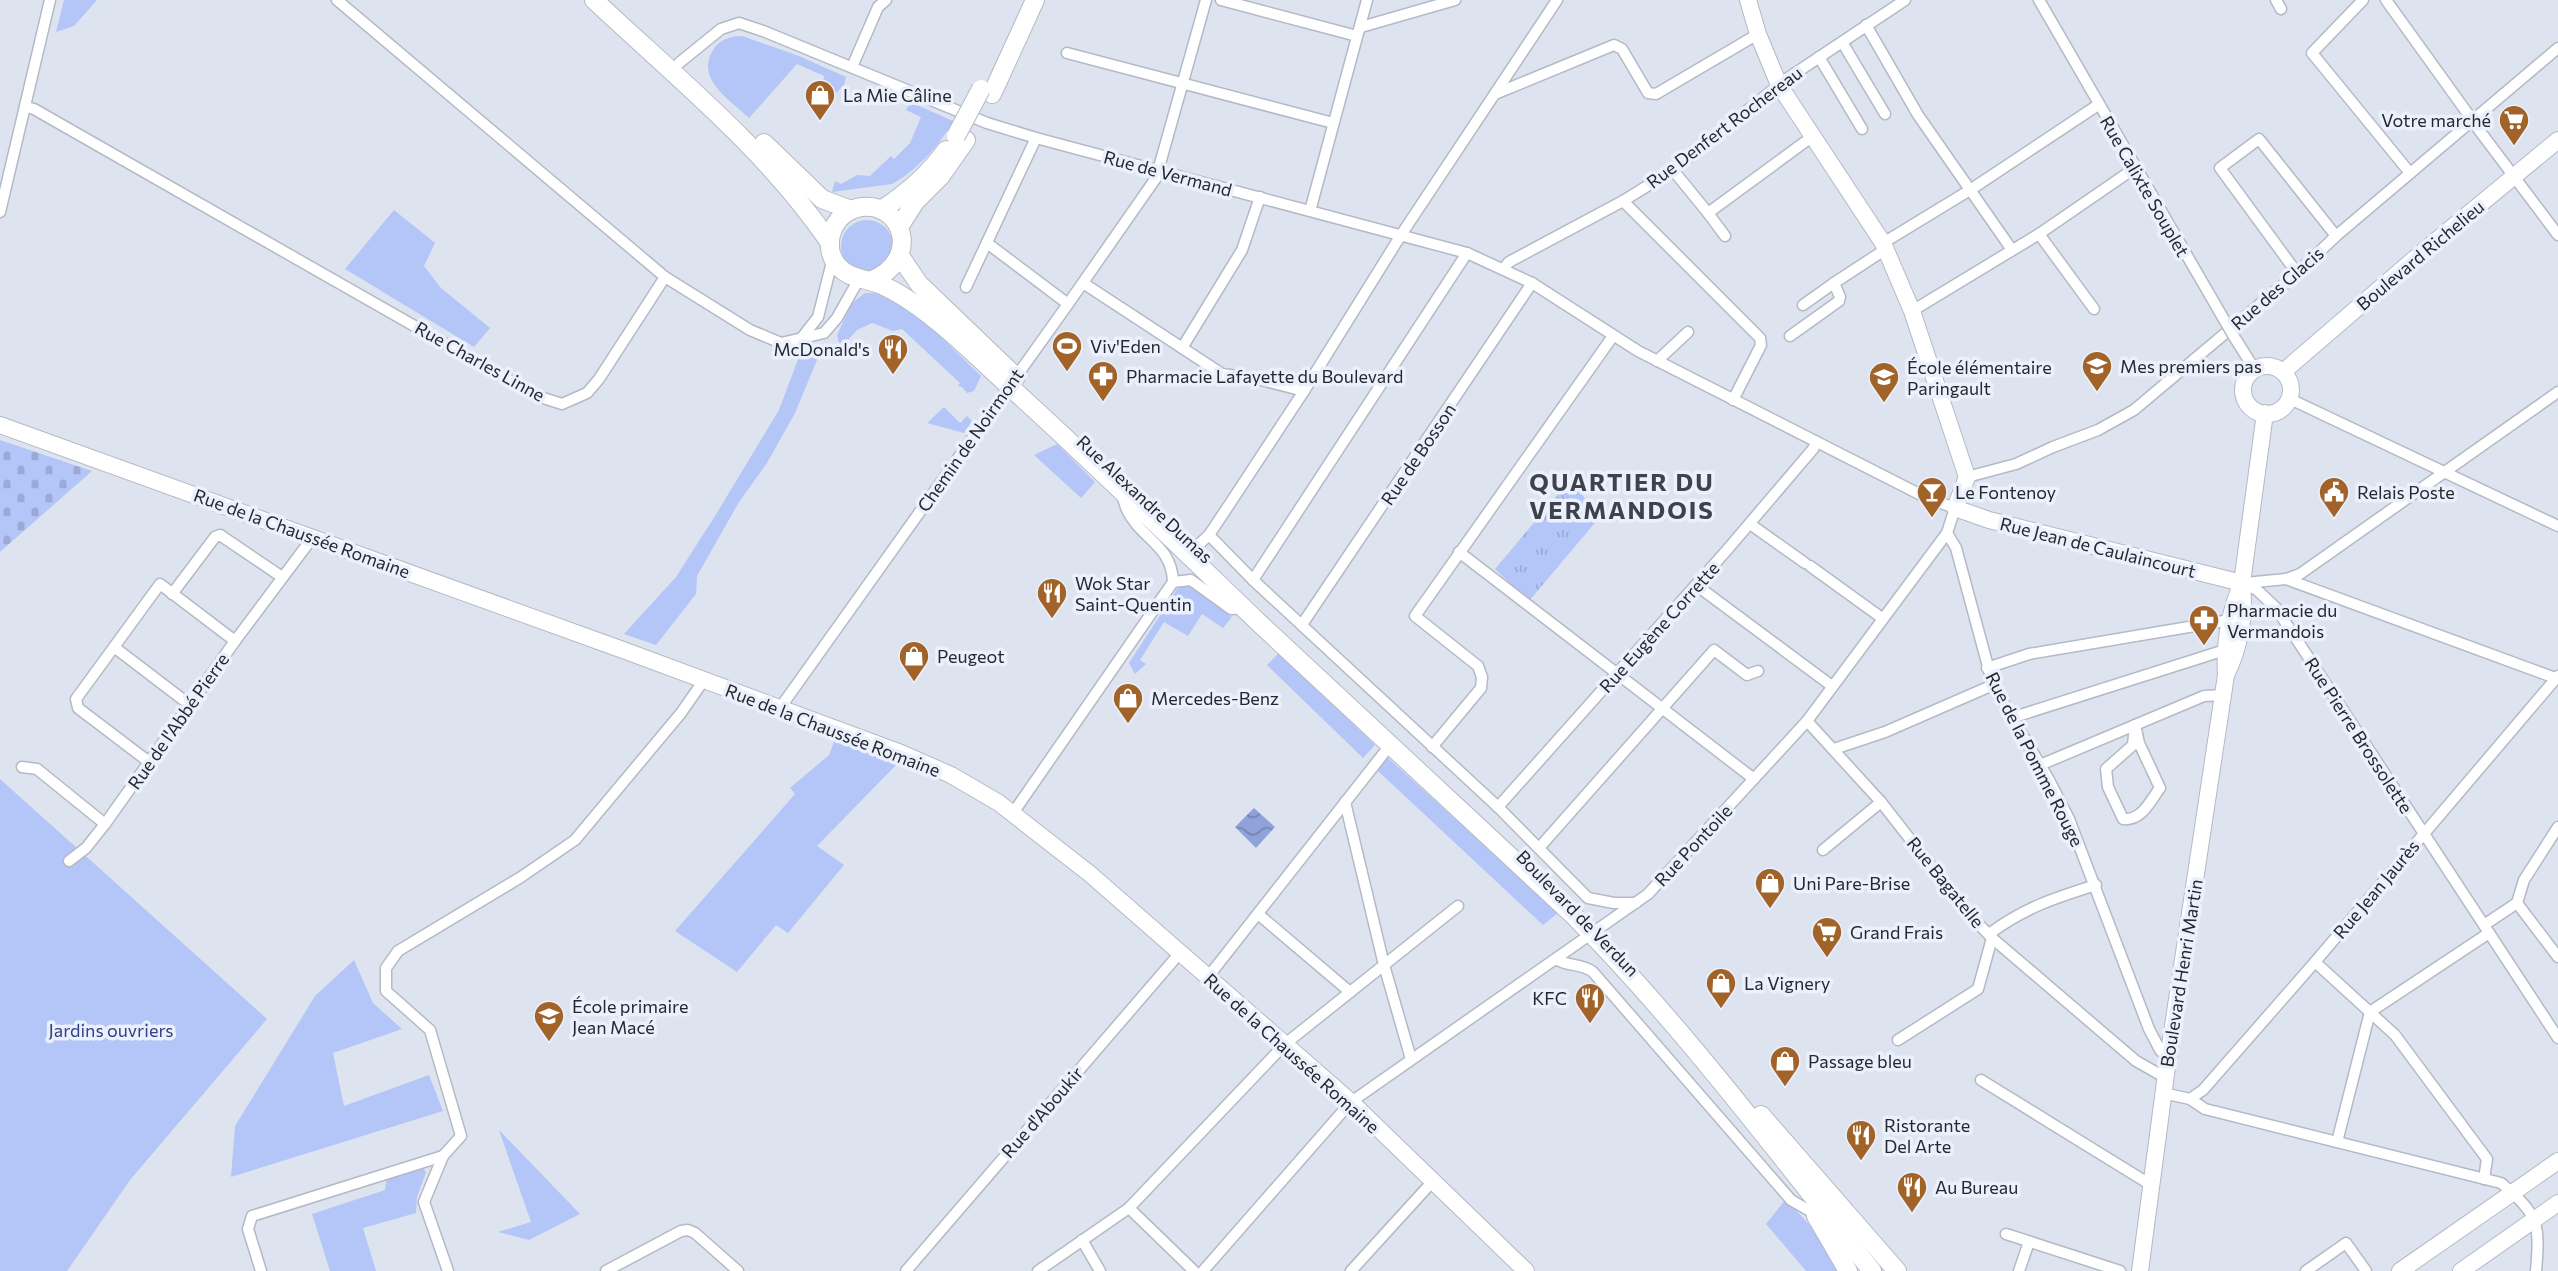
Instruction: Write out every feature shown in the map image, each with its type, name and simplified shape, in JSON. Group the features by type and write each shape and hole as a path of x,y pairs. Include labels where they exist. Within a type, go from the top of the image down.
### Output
{"main road":[{"path":"594,0 674,67 822,199 851,210"},
{"path":"601,0 669,62 769,163 808,211 845,273 906,298 1012,381 1121,492 1245,608 1394,741"},
{"path":"612,0 674,67"},
{"path":"986,92 1024,0"},
{"path":"899,227 915,202 940,177 1035,0"},
{"path":"1748,0 1758,34 1779,85 1885,246 1912,312 1967,477 1955,509"},
{"path":"881,210 902,197 961,138"},
{"name":"Boulevard Richelieu","path":"2283,372 2558,140"},
{"path":"831,251 836,223 851,210 861,207 881,210 899,227 902,246 900,256 890,271 865,279"},
{"name":"Rue Alexandre Dumas","path":"900,256 919,284 1012,381 1202,541 1394,741"},
{"path":"2266,366 2283,372 2291,384 2290,399 2280,410 2265,413 2252,408 2244,395 2245,381 2255,370 2266,366"},
{"name":"Boulevard Henri Martin","path":"2140,1271 2168,1059 2226,675 2225,650 2230,620 2242,583 2265,413"},
{"name":"Rue de la Chaussée Romaine","path":"0,425 704,680 901,753 951,775 1013,813 1090,874 1351,1102 1526,1271"},
{"name":"Rue Jean de Caulaincourt","path":"1955,509 1989,520 2242,583"},
{"name":"Boulevard Henri Martin","path":"2226,675 2238,651 2244,606 2242,583"},
{"name":"Boulevard de Verdun","path":"1394,741 1595,932 1812,1171"},
{"path":"1595,932 1742,1108 1872,1271"},
{"path":"1779,1156 1848,1271"},
{"path":"2400,1271 2558,1161"},
{"path":"1812,1171 1897,1271"},
{"path":"1812,1171 1860,1211 1912,1271"},
{"path":"2461,1271 2558,1203"}],"street":[{"path":"0,212 50,0"},
{"path":"337,0 665,277 759,334 781,343 824,333 865,279"},
{"path":"852,67 878,7 886,0"},
{"name":"Chemin de Noirmont","path":"780,708 1156,177 1206,0"},
{"path":"1221,0 1359,32 1455,0"},
{"path":"1310,211 1367,0"},
{"path":"1202,541 1304,391 1401,235 1557,0"},
{"name":"Rue Denfert Rochereau","path":"1503,268 1508,262 1623,201 1673,170 1779,85 1905,0"},
{"name":"Rue Calixte Souplet","path":"2039,0 2255,370"},
{"path":"2363,0 2312,53 2410,173"},
{"path":"2386,0 2558,235"},
{"name":"Rue de Vermand","path":"674,67 721,29 738,23 987,122 1036,138 1467,253 1532,283 1657,361 1816,443 1955,509"},
{"path":"1866,26 1918,115 2012,250"},
{"path":"1495,94 1614,45 1622,49 1648,93 1656,94 1758,34"},
{"path":"1842,42 1885,114"},
{"name":"Rue des Glacis","path":"1967,477 2015,464 2098,430 2134,410 2558,48"},
{"path":"1067,53 1333,123"},
{"path":"1819,57 1862,129"},
{"path":"1803,305 1885,246 2098,105"},
{"name":"Rue Charles Linne","path":"26,107 34,108 164,181 537,396 562,404 586,393 599,379 665,277"},
{"path":"1708,213 1813,136"},
{"path":"966,287 1036,138"},
{"path":"2297,273 2220,168 2259,139 2336,236"},
{"path":"1912,312 2039,234 2135,168"},
{"path":"1673,170 1725,236"},
{"path":"1182,348 1242,250 1260,197"},
{"path":"1623,201 1760,338 1761,345 1733,400"},
{"path":"2039,234 2094,309"},
{"path":"987,243 1068,304"},
{"path":"800,340 818,317 831,251"},
{"path":"1253,580 1467,253"},
{"path":"1083,283 1222,374 1254,378 1304,391"},
{"name":"Rue de Bosson","path":"1303,624 1532,283"},
{"path":"1790,336 1839,301 1834,283"},
{"path":"1657,361 1688,332"},
{"path":"1432,747 1481,688 1482,677 1478,666 1415,615 1613,336"},
{"path":"2242,583 2286,579 2300,574 2558,392"},
{"path":"2290,399 2558,526"},
{"name":"Rue Eugène Corrette","path":"1499,807 1696,585 1816,443"},
{"path":"1013,813 1173,582 1171,564 1164,551 1127,510 1121,492"},
{"name":"Rue Pontoile","path":"1203,1271 1351,1102 1648,894 1807,721 1947,533 1955,509"},
{"path":"1749,524 1882,618"},
{"name":"Rue de la Pomme Rouge","path":"1947,533 1956,548 1993,685 2069,819 2149,1029 2168,1059"},
{"path":"172,594 215,537 220,535 282,577"},
{"name":"Rue de l'Abbé Pierre","path":"69,861 86,848 313,537"},
{"name":"Rue Alexandre Dumas","path":"1202,541 1253,580 1303,624 1499,807 1588,898 1636,903"},
{"path":"1460,552 1754,779"},
{"path":"2286,579 2557,678"},
{"path":"1173,582 1191,580 1231,609 1245,608"},
{"name":"Rue Pierre Brossolette","path":"2242,583 2257,590 2276,608 2558,1038"},
{"path":"149,762 75,704 76,699 160,584 235,641"},
{"path":"1696,585 1832,686"},
{"path":"1987,668 2029,654 2230,620"},
{"path":"114,647 190,705"},
{"path":"1539,848 1714,650 1747,675 1758,671"},
{"path":"2011,718 2225,650"},
{"name":"Rue Jean Jaurès","path":"2190,1098 2203,1090 2315,962 2423,832 2557,678"},
{"path":"448,1271 424,1202 443,1156 461,1136 430,1030 386,991 386,968 398,951 492,895 575,840 681,713 704,680"},
{"path":"1835,749 1885,732 1993,685"},
{"path":"2040,765 2204,696 2223,695"},
{"name":"Rue Bagatelle","path":"1807,721 1881,802 1967,912 1990,936 2165,1086 2205,1108 2501,1183 2535,1219"},
{"path":"2135,725 2139,743 2160,788 2140,815 2130,820 2123,819 2108,787 2106,769 2133,745 2135,725"},
{"path":"1208,977 1394,741"},
{"path":"22,767 37,769 104,824"},
{"path":"1345,802 1384,965 1411,1059"},
{"path":"1823,850 1881,802"},
{"path":"2337,1142 2370,1012 2486,929 2517,903 2524,880 2558,827"},
{"path":"1898,1040 1978,989 1990,936 2014,915 2051,899 2096,885"},
{"path":"2517,903 2558,957"},
{"path":"1038,1271 1129,1208 1285,1044 1458,906"},
{"path":"1258,914 1350,992"},
{"name":"Rue d'Aboukir","path":"906,1271 1179,954"},
{"name":"Boulevard de Verdun","path":"1556,959 1564,964 1587,967 1593,972 1791,1200 1815,1214"},
{"path":"2315,962 2395,1035 2487,1159 2484,1179"},
{"path":"1981,1080 2151,1185"},
{"path":"261,1271 248,1229 252,1216 443,1156"},
{"path":"1351,1271 1433,1181"},
{"path":"1129,1208 1194,1271"},
{"path":"2535,1219 2539,1234 2536,1271"},
{"path":"606,1271 681,1231 688,1230 695,1233 738,1271"},
{"path":"2006,1234 2120,1271"},
{"path":"1082,1240 1100,1271"},
{"path":"2019,1271 2029,1242"},
{"path":"2306,1271 2346,1243 2366,1271"}],"green space":[{"path":"64,0 97,0 74,26 56,32"},
{"path":"742,36 799,56 846,77 844,85 836,93 823,83 824,76 797,64 749,118 717,88 708,70 713,50 718,44 725,39"},
{"path":"910,102 953,121 934,148 910,172 892,184 832,192 835,181 841,184 857,175 870,176 891,156 894,159 910,143 921,117 906,110"},
{"path":"394,210 435,243 424,266 441,288 490,328 474,347 345,269"},
{"path":"867,220 877,222 885,228 891,236 891,256 885,264 877,270 867,272 857,270 849,264 843,256 841,246 843,236 849,228 857,222"},
{"path":"865,293 879,293 912,309 981,376 974,391 967,393 958,386 960,383 902,329 893,331 872,323 857,330 846,342 839,343 837,335 852,303"},
{"path":"822,348 795,413 767,463 739,502 697,576 696,594 656,645 624,634 676,577 715,516 779,410 800,354"},
{"path":"944,407 960,423 967,416 972,421 964,433 927,423"},
{"path":"0,440 92,471 0,552"},
{"path":"1057,444 1095,482 1081,498 1034,455"},
{"path":"1569,481 1599,518 1529,601 1495,569"},
{"path":"1189,585 1232,617 1223,628 1202,614 1188,636 1164,622 1140,660 1146,664 1135,674 1129,663 1179,586"},
{"path":"1279,653 1375,745 1363,758 1267,665"},
{"path":"836,737 899,762 817,846 844,865 788,933 776,925 737,972 675,931 795,794 790,788 829,755"},
{"path":"1387,757 1558,913 1543,925 1378,771"},
{"name":"Jardins ouvriers","path":"0,779 267,1019 130,1180 67,1271 0,1271"},
{"path":"354,960 373,1003 402,1029 333,1053 344,1106 429,1075 443,1111 231,1177 235,1126 315,996"},
{"path":"499,1130 580,1214 529,1240 498,1232 531,1222"},
{"path":"422,1167 426,1172 417,1197 416,1213 363,1228 376,1271 330,1271 312,1214 385,1190 387,1177"},
{"path":"1786,1199 1824,1241 1837,1271 1806,1271 1766,1224"}],"water":[{"path":"1254,808 1275,827 1256,848 1235,827"}],"place":[{"name":"La Mie Câline","path":"820,122"},
{"name":"Votre marché","path":"2514,147"},
{"name":"Viv'Eden","path":"1067,373"},
{"name":"McDonald's","path":"893,376"},
{"name":"Mes premiers pas","path":"2097,393"},
{"name":"Pharmacie Lafayette du Boulevard","path":"1103,403"},
{"name":"École élémentaire Paringault","path":"1884,404"},
{"name":"Le Fontenoy","path":"1932,519"},
{"name":"Relais Poste","path":"2334,519"},
{"name":"Wok Star Saint-Quentin","path":"1052,620"},
{"name":"Pharmacie du Vermandois","path":"2204,647"},
{"name":"Peugeot","path":"914,683"},
{"name":"Mercedes-Benz","path":"1128,725"},
{"name":"Uni Pare-Brise","path":"1770,910"},
{"name":"Grand Frais","path":"1827,959"},
{"name":"La Vignery","path":"1721,1010"},
{"name":"KFC","path":"1590,1025"},
{"name":"École primaire Jean Macé","path":"549,1043"},
{"name":"Passage bleu","path":"1785,1088"},
{"name":"Ristorante Del Arte","path":"1861,1162"},
{"name":"Au Bureau","path":"1912,1214"}],"district":[{"name":"QUARTIER DU VERMANDOIS","path":"1622,495"}]}
